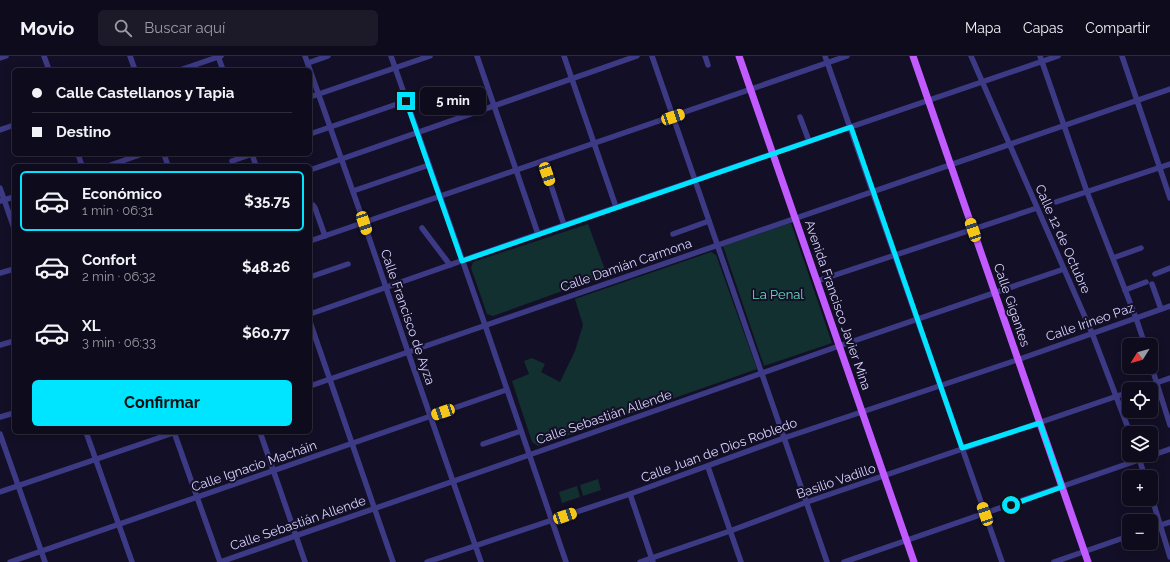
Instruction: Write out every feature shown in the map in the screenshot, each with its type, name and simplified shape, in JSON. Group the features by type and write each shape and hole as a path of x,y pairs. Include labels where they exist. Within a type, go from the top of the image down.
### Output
{"main road":[{"name":"Avenida Francisco Javier Mina","path":"739,56 914,562"},
{"name":"Calle Gigantes","path":"913,56 1088,562"}],"street":[{"path":"0,58 6,56"},
{"path":"44,56 48,68"},
{"path":"130,56 134,68"},
{"path":"186,68 219,56 222,68"},
{"name":"Calle Francisco de Ayza","path":"305,56 310,68"},
{"path":"308,63 328,56"},
{"path":"391,56 566,562"},
{"path":"312,96 430,56"},
{"path":"477,56 538,234"},
{"path":"564,56 616,207"},
{"path":"312,169 637,56"},
{"path":"652,56 827,562"},
{"path":"705,56 708,65"},
{"path":"825,56 1002,562"},
{"path":"312,240 847,56"},
{"name":"Calle 12 de Octubre","path":"970,56 1092,333 1127,426"},
{"path":"312,313 616,207 982,82 1041,59 1058,56"},
{"path":"1122,56 1170,198"},
{"path":"1041,59 1087,192 1136,318 1142,338"},
{"name":"Calle Francisco de Ayza","path":"312,74 481,562"},
{"name":"Calle Damián Carmona","path":"312,385 1170,89"},
{"path":"312,133 406,101"},
{"path":"800,117 808,141"},
{"path":"0,130 12,126"},
{"path":"114,164 136,156"},
{"path":"232,161 246,156"},
{"path":"543,161 564,225"},
{"path":"1056,202 1170,164"},
{"path":"353,191 429,165"},
{"path":"0,188 2,200 12,223"},
{"path":"2,200 12,198"},
{"path":"312,205 315,208 326,236"},
{"path":"817,281 1037,208"},
{"path":"673,234 709,221"},
{"path":"422,228 450,265"},
{"path":"1113,258 1141,248"},
{"path":"312,276 348,264"},
{"path":"1155,274 1170,268"},
{"name":"Calle Sebastián Allende","path":"220,562 529,456 839,346 1064,269"},
{"path":"0,274 12,270"},
{"path":"1125,290 1146,282"},
{"path":"1152,284 1161,309"},
{"name":"Calle Irineo Paz","path":"1018,360 1170,306"},
{"path":"312,328 393,562"},
{"path":"0,345 12,342"},
{"name":"Calle Juan de Dios Robledo","path":"428,562 630,494 862,411 1018,360"},
{"path":"1158,382 1170,378"},
{"path":"1158,389 1170,425"},
{"name":"Calle Ignacio Macháin","path":"10,562 506,390"},
{"name":"Basilio Vadillo","path":"640,562 653,560 807,502 1122,395"},
{"path":"0,417 12,414"},
{"path":"483,444 520,431"},
{"path":"0,434 44,562"},
{"path":"87,434 132,562"},
{"path":"0,492 168,434"},
{"path":"175,434 220,562"},
{"path":"261,434 305,562"},
{"path":"1158,452 1170,449"},
{"path":"844,562 1062,487 1128,462"},
{"path":"708,466 740,562"},
{"path":"630,494 653,560"},
{"path":"1154,506 1170,557"},
{"path":"1160,525 1170,522"},
{"path":"1054,562 1122,538"}],"green space":[{"name":"La Penal","path":"791,223 832,343 764,366 723,246"},
{"path":"588,224 607,275 493,316 487,314 471,268 473,262"},
{"path":"711,252 716,255 757,369 538,446 532,442 512,381 529,374 524,361 532,358 545,364 541,372 560,382 575,351 583,325 575,299"},
{"path":"598,479 601,490 583,496 580,485"},
{"path":"577,486 580,497 562,503 559,492"}],"route":[{"path":"406,101 462,261 851,127 962,448 1040,423 1062,487 1011,505"}]}
